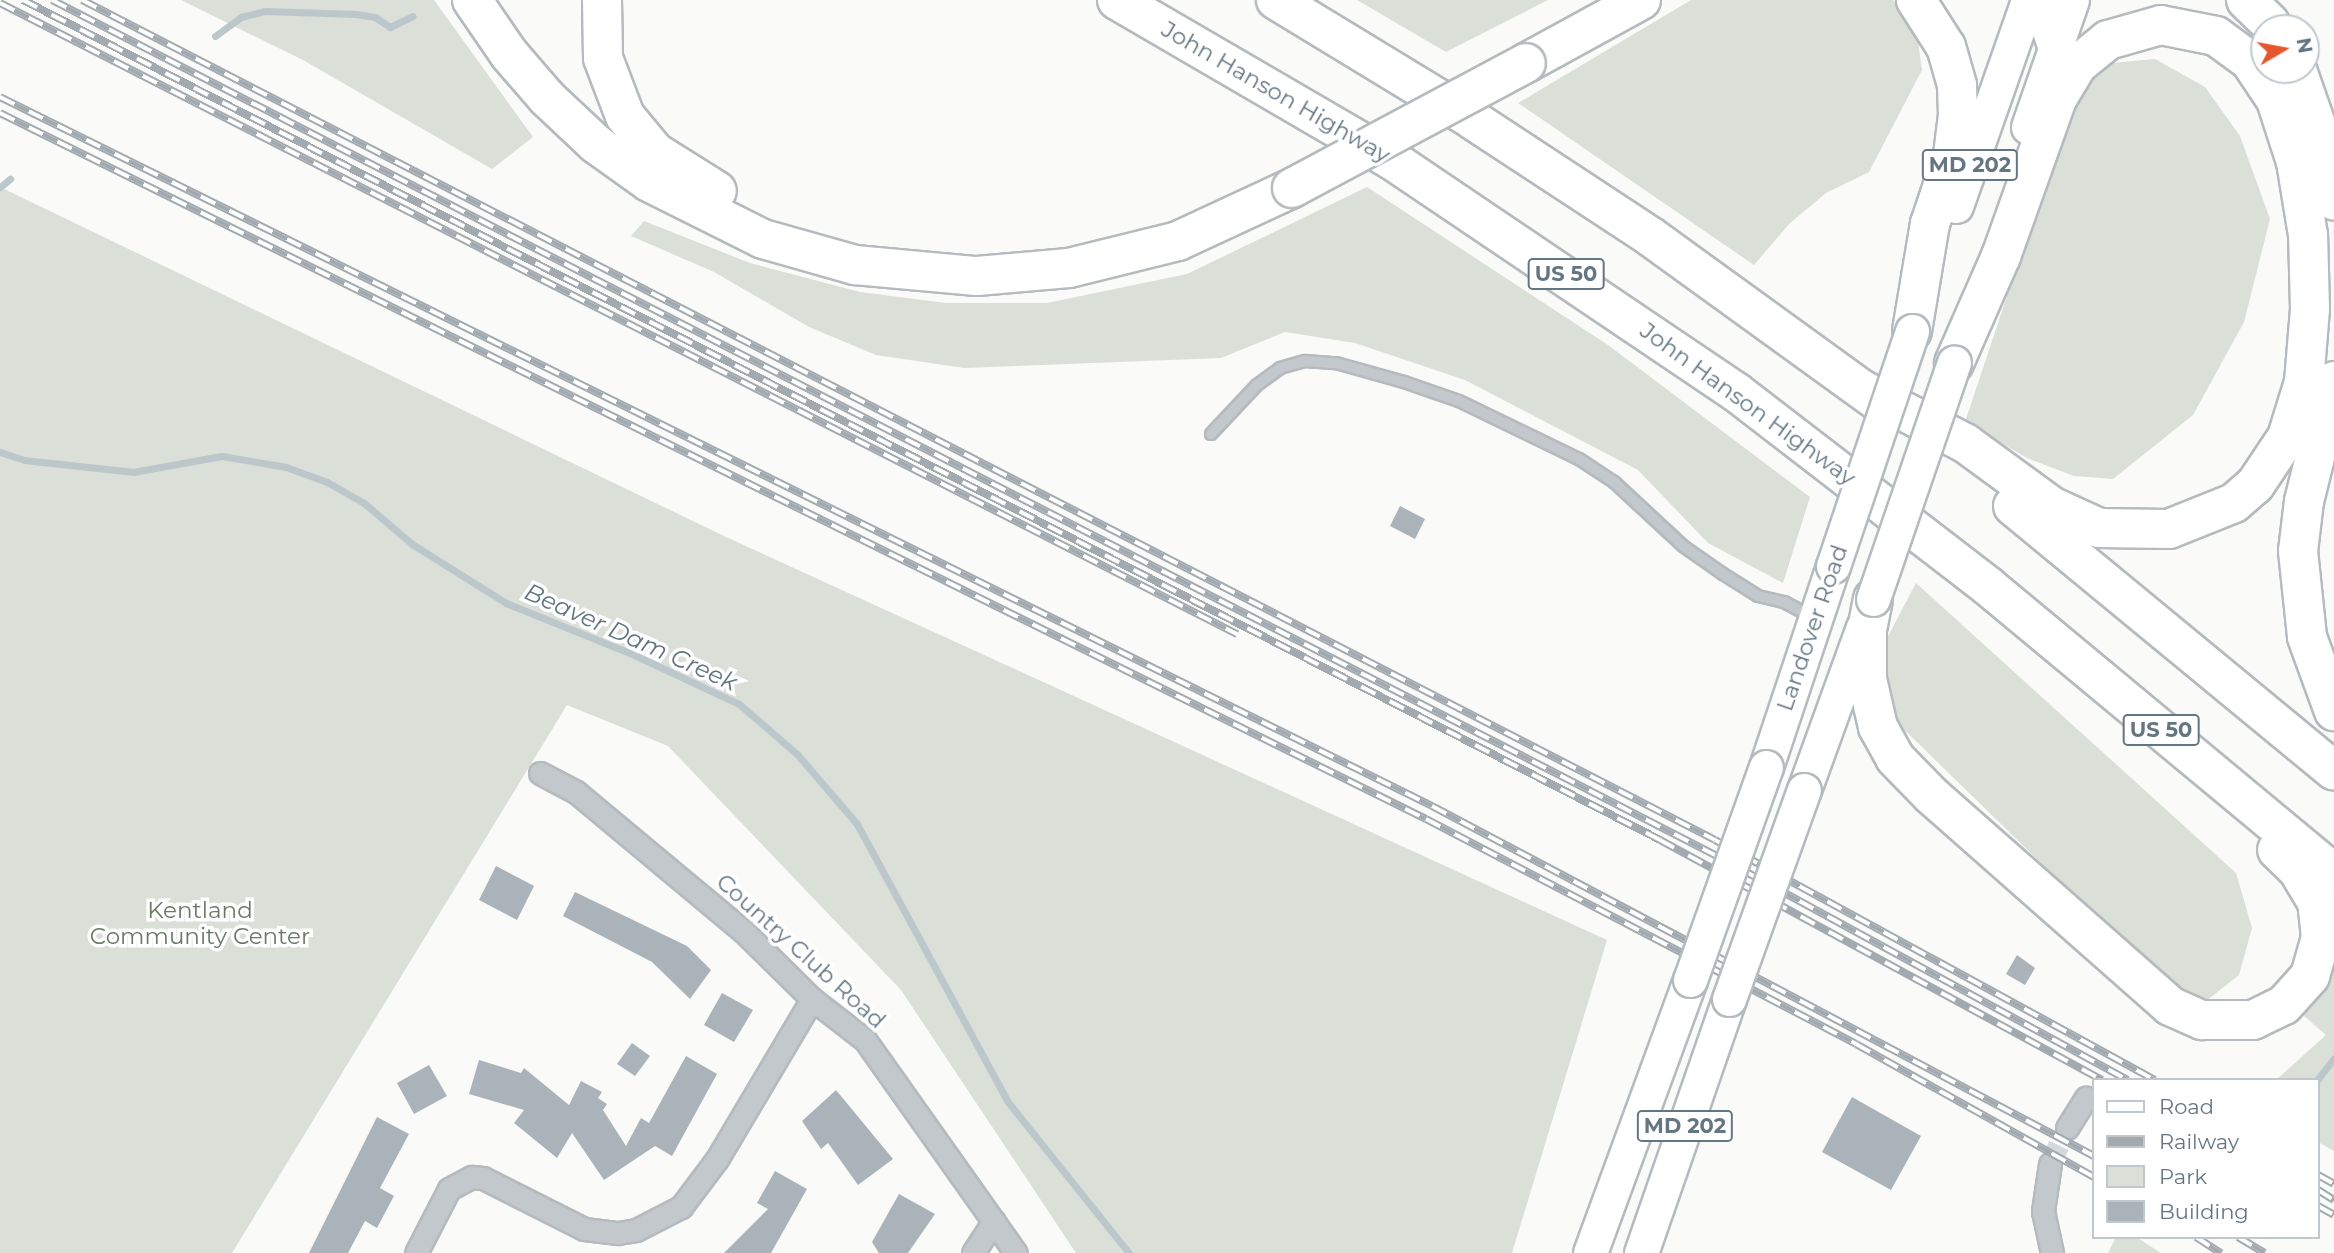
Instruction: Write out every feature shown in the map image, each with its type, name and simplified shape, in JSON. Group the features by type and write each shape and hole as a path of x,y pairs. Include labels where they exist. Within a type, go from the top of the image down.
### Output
{"highway":[{"path":"472,0 509,54 547,98 596,144 649,183 763,239 855,265 977,276 1069,268 1178,240 1281,181 1513,56 1640,0"},
{"path":"602,0 600,39 607,74 639,136 698,182 818,230 941,249 1043,246 1164,219 1281,181"},
{"name":"John Hanson Highway","path":"1117,0 1381,154 1538,255 1797,437 1989,587 2334,873"},
{"path":"1276,0 1473,120 1651,237 1863,390 2032,521 2334,771"},
{"path":"1513,56 1595,0"},
{"path":"1912,331 1930,224 1953,155 1958,115 1957,85 1946,47 1916,0"},
{"path":"2042,0 2057,46"},
{"path":"1863,390 1965,443 2050,506 2099,528 2169,529 2234,503 2264,474 2287,437 2304,382 2310,309 2308,235 2296,162 2276,100 2250,61 2216,36 2161,25 2108,40 2078,64 2057,99 2001,256 1954,363"},
{"path":"2302,84 2320,136 2334,200"},
{"path":"2334,381 2304,501 2298,551 2307,637 2334,712"},
{"path":"1873,598 1865,655 1872,710 1895,758 1921,785 2170,1006 2219,1023 2253,1020 2284,1004 2310,976 2319,948 2321,920 2309,884 2284,856 2085,691 1989,587"}],"main road":[{"name":"Landover Road","path":"1590,1253 1766,767 1912,331 2028,0"},
{"name":"Landover Road","path":"1641,1253 1954,363 1985,248 2072,0"}],"street":[{"name":"Country Club Road","path":"540,773 576,792 598,815 743,931 812,999 865,1040 1016,1253"},
{"path":"416,1253 449,1189 472,1177 483,1178 584,1229 618,1233 636,1230 681,1207 717,1159 812,999"},
{"path":"2067,1128 2086,1097"},
{"path":"2050,1164 2043,1211 2052,1253"},
{"path":"973,1253 994,1221"}],"lane":[{"path":"1211,434 1257,385 1280,368 1305,361 1336,363 1404,382 1459,401 1579,459 1614,482 1683,546 1723,574 1758,596 1784,601 1815,619"}],"green space":[{"path":"181,0 434,0 533,137 492,169 303,60"},
{"path":"1357,0 1548,0 1446,52"},
{"path":"1691,0 1893,0 1916,27 1922,70 1869,172 1826,193 1789,224 1754,265 1518,103"},
{"path":"2155,59 2205,87 2240,136 2270,219 2244,322 2193,415 2113,479 2074,476 2027,458 1965,422 2068,113 2087,76 2112,63"},
{"name":"Kentland Community Center","path":"0,187 724,536 1607,940 1512,1253 1076,1253 901,990 668,746 567,705 232,1253 0,1253"},
{"path":"1367,187 1608,345 1810,497 1783,583 1708,543 1638,470 1465,380 1355,343 1285,332 1221,358 964,368 876,355 809,327 714,272 631,236 644,221 750,263 860,292 946,303 1047,303 1187,274"},
{"path":"1916,583 2236,873 2252,928 2239,975 2206,1001 2176,987 2047,869 1881,707 1885,642"},
{"path":"2334,966 2334,1151 2320,1143 2320,1078 2278,1078 2326,1035 2304,1016"},
{"path":"2115,1239 2139,1239 2161,1253 2108,1253"}],"building":[{"path":"1400,506 1425,519 1415,539 1390,526"},
{"path":"496,866 534,886 517,920 479,900"},
{"path":"575,892 687,946 711,970 690,999 652,962 563,916"},
{"path":"2017,955 2035,968 2025,985 2006,974"},
{"path":"722,993 753,1010 734,1042 704,1025"},
{"path":"632,1043 650,1056 635,1076 617,1064"},
{"path":"686,1056 717,1074 672,1156 655,1146 604,1180 572,1133 557,1158 514,1123 524,1110 469,1094 479,1060 521,1073 524,1068 569,1105 581,1081 602,1092 598,1098 607,1104 603,1110 626,1146 641,1118 649,1123"},
{"path":"429,1065 447,1096 414,1114 397,1083"},
{"path":"836,1090 893,1159 858,1185 828,1143 821,1149 802,1121"},
{"path":"1852,1097 1921,1136 1891,1190 1822,1152"},
{"path":"377,1117 409,1134 380,1188 394,1196 377,1228 365,1221 348,1253 309,1253"},
{"path":"775,1171 807,1189 771,1253 724,1253 768,1209 757,1203"},
{"path":"899,1194 935,1214 908,1253 879,1253 872,1242"}],"waterway":[{"path":"215,36 241,17 265,11 356,14 375,17 390,27 413,16"},
{"path":"0,187 10,179"},
{"name":"Beaver Dam Creek","path":"0,452 24,460 133,472 222,456 286,467 327,482 364,503 412,544 506,603 630,653 739,704 797,754 857,824 1008,1102 1129,1253"},
{"path":"2319,1078 2334,1058"}],"tunnel":[{"path":"2050,1164 2067,1128"}],"railway":[{"path":"23,0 1660,840 2098,1078"},
{"path":"52,0 1715,855 2124,1078"},
{"path":"82,0 1715,840 2151,1078"},
{"path":"0,3 1237,634"},
{"path":"0,97 1432,806 2092,1155"},
{"path":"0,113 1426,819 1856,1044 2092,1176"},
{"path":"2320,1176 2334,1184"},
{"path":"2320,1191 2334,1200"},
{"path":"2320,1207 2334,1215"},
{"path":"2199,1239 2221,1253"},
{"path":"2241,1239 2265,1253"}]}
